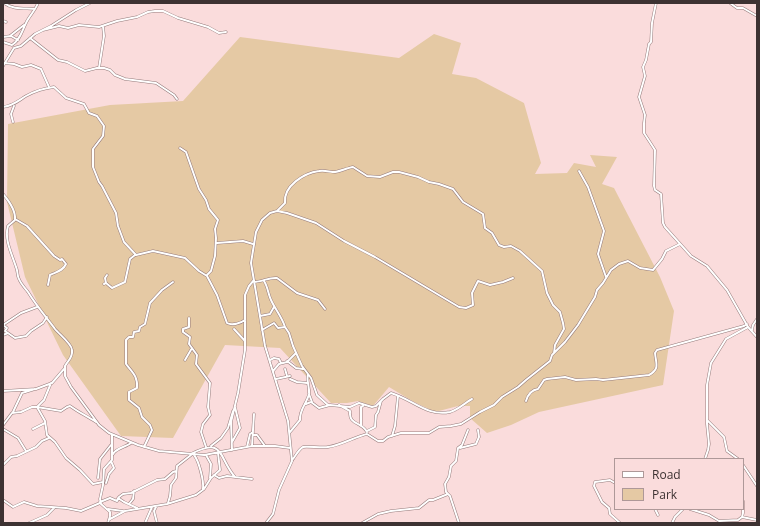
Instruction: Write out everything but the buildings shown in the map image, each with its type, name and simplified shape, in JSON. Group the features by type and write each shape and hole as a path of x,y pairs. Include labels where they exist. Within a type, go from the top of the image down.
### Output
{"street":[{"path":"3,42 12,45 18,40 25,24 38,3"},
{"path":"4,64 14,48 21,46 30,38 90,3"},
{"path":"656,3 652,23 651,42 649,44 643,67 645,76 639,98 645,116 644,133 655,150 654,186 655,189 661,194 663,223 692,257 707,266 727,291 748,326 757,337"},
{"path":"730,3 757,16"},
{"path":"4,4 20,8 35,9"},
{"path":"43,30 59,26 68,28 79,25 99,27 116,21 137,17 148,12 163,11 178,18 208,27 219,33 226,32"},
{"path":"3,37 10,36 25,24"},
{"path":"99,68 104,26"},
{"path":"10,36 18,40"},
{"path":"30,38 59,61 67,62 85,71 99,68 108,69 115,75 125,79 156,83 174,95 177,99"},
{"path":"4,64 14,64 23,67 31,65 41,69 49,87"},
{"path":"3,107 14,105 29,95 49,87 54,87 66,98 81,102 90,114 97,116 104,126 102,137 93,149 93,167 99,182 116,213 118,226 124,242 135,255"},
{"path":"14,105 11,114 14,122"},
{"path":"180,148 186,152 199,188 209,209 218,219 215,229 215,256 210,271 207,275"},
{"path":"266,523 274,512 279,490 291,466 292,460 288,421 265,346 262,330 251,263 253,244 256,232 262,220 277,211 285,203 285,197 290,186 309,172 320,170 334,172 353,168 366,176 378,177 395,172 402,172 452,189 463,202 483,214 485,228 492,233 499,244 503,247 511,246 520,251 542,271 547,293 552,305 560,312 564,329 555,345 554,353"},
{"path":"579,172 589,190 604,232 598,255 606,278"},
{"path":"3,194 13,208 16,219 27,226 54,256 60,260 62,259 66,264 59,272 50,275 48,285"},
{"path":"277,211 321,225 344,241 375,257 446,300 463,308 473,305 472,293 478,281 490,285 513,278"},
{"path":"16,219 7,227 6,235 20,281 37,307 72,349 71,359 51,383 44,400 37,407"},
{"path":"216,243 243,241 253,244"},
{"path":"292,460 300,449 305,446 317,448 333,446 367,434 378,441 383,441 402,433 429,433 439,427 463,423 494,405 502,397 513,392 549,361 578,325 595,297 597,290 613,267 627,261 640,268 652,270 666,251 680,244"},
{"path":"107,275 105,278 105,284 112,288 125,282 130,259 135,255 153,251 182,256 199,271 207,275 219,300 227,323 230,325 234,323 238,324 245,320"},
{"path":"254,281 264,281 274,278 279,279 297,293 318,300 325,309"},
{"path":"232,450 231,429 245,351 246,292 254,281"},
{"path":"264,281 268,288 274,307 289,333 296,353 304,369 308,373 317,395 328,405"},
{"path":"144,447 152,430 150,425 142,417 139,408 129,400 130,392 136,390 137,384 133,371 126,364 126,340 129,337 133,337 134,332 139,331 145,324 150,303 162,290 173,282"},
{"path":"37,307 21,313 3,325 7,328 5,330 15,338 25,337 43,323 46,317"},
{"path":"260,316 270,314 274,307"},
{"path":"189,318 189,326 183,329 183,332 190,337 189,344 196,355 196,364 210,384 208,407 210,415 203,424 200,432 206,447"},
{"path":"752,330 754,323 757,320"},
{"path":"262,330 274,323 278,328 285,327"},
{"path":"526,401 528,394 533,389 538,389 546,379 565,377 576,380 603,380 649,375 657,368 655,353 657,350 747,324"},
{"path":"705,458 709,444 707,385 711,363 726,340 748,326"},
{"path":"234,329 245,341"},
{"path":"3,335 8,332"},
{"path":"185,360 192,348"},
{"path":"273,371 281,363 287,361 296,353"},
{"path":"270,360 274,358 280,359 281,363"},
{"path":"287,361 296,368 304,369"},
{"path":"64,368 65,376 71,387 96,422 105,431 131,443 159,451 192,455 206,455 252,446 290,448"},
{"path":"285,369 289,377 297,382 308,383"},
{"path":"308,373 309,394 312,403 318,408 328,405 350,407 358,404 375,407 390,394 398,396 426,410 437,412 452,411 472,399"},
{"path":"276,379 289,377"},
{"path":"3,425 13,412 22,393 51,383"},
{"path":"3,391 35,389"},
{"path":"290,432 300,420 300,412 306,404 309,394"},
{"path":"391,437 395,426 398,396"},
{"path":"364,435 375,427 376,415 381,401"},
{"path":"306,404 312,403"},
{"path":"232,443 240,426 235,405"},
{"path":"210,447 220,439 228,428 235,405"},
{"path":"338,405 350,411 351,420 367,432"},
{"path":"361,426 360,414 361,407 363,405"},
{"path":"13,412 21,412 37,407 61,411 70,406 80,414 96,422"},
{"path":"37,407 45,423 47,435 55,442 66,458 92,483 95,484 105,482"},
{"path":"252,446 254,414"},
{"path":"707,420 724,437 727,451 737,458"},
{"path":"33,430 45,423"},
{"path":"3,429 18,438 26,451"},
{"path":"459,523 450,496 446,492 445,482 449,477 451,466 456,461 458,448 462,445 468,430"},
{"path":"458,448 476,444 479,437 478,430"},
{"path":"248,447 250,435 253,432"},
{"path":"100,503 105,482 109,474 114,469 111,461 112,435"},
{"path":"253,436 258,435 265,446"},
{"path":"3,465 11,457 17,456 36,447 44,440 50,439"},
{"path":"112,454 116,450 128,446 131,443"},
{"path":"98,478 100,459 112,444"},
{"path":"167,504 170,496 171,485 176,478 178,464 206,447 217,449 235,477"},
{"path":"107,509 118,512 152,507 196,495 203,490 214,475 220,471 219,453"},
{"path":"192,455 198,461 203,481 203,490"},
{"path":"206,455 211,466 210,479"},
{"path":"105,482 105,468 111,461"},
{"path":"744,466 757,486"},
{"path":"3,500 13,507 24,502 37,506 83,511 110,498 116,501 123,494 131,493 158,480 165,479 172,472 176,471"},
{"path":"214,475 219,478 227,476 252,479"},
{"path":"614,483 608,480 596,482 594,486 599,497 609,508 610,514 620,523"},
{"path":"128,504 133,499 134,491"},
{"path":"362,523 378,514 419,508 429,500 433,500 448,494"},
{"path":"118,498 138,509"},
{"path":"100,503 110,514 108,523"},
{"path":"157,506 154,511 157,523"},
{"path":"145,523 152,507"},
{"path":"29,523 47,515 54,508"},
{"path":"655,510 658,516"},
{"path":"672,523 675,517 683,510"},
{"path":"693,510 712,516 719,521 737,520"},
{"path":"732,523 742,517 744,510"},
{"path":"110,519 124,511"},
{"path":"742,517 757,520"},
{"path":"271,518 271,523"}],"green space":[{"path":"434,34 461,43 452,74 476,78 524,103 541,163 535,174 567,173 574,163 596,167 590,155 617,157 602,184 614,188 660,277 674,311 663,385 539,412 511,425 487,433 470,418 470,406 458,406 435,412 414,402 389,387 373,406 358,401 331,403 280,348 225,345 173,438 121,436 63,355 25,277 7,202 8,124 110,105 183,101 240,37 399,58"}]}
